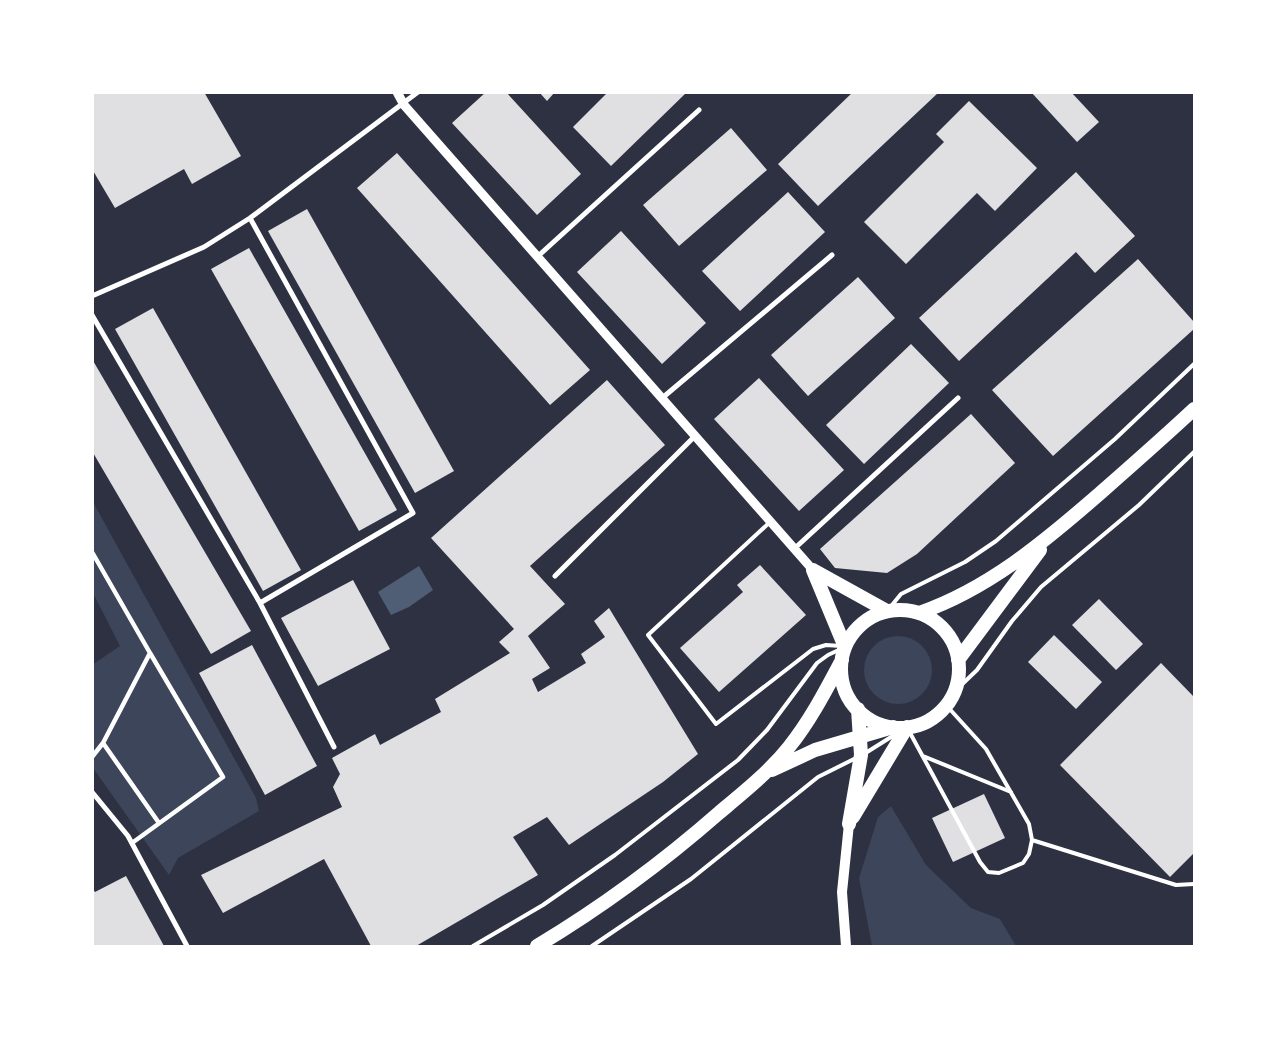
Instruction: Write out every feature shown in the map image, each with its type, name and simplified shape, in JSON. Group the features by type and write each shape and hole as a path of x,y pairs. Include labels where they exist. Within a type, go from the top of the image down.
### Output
{"highway":[{"path":"919,613 942,605 987,581 1047,539 1194,409"},
{"path":"958,660 1047,539"},
{"path":"813,570 887,611"},
{"path":"813,570 844,653 844,686 858,709 868,718 900,727"},
{"path":"537,946 635,882 765,774 800,732 823,695 844,653 861,625 872,617 887,611 903,610 919,613 933,620 945,631 954,644 958,660 958,676 954,692 946,706 934,716 920,724 860,736 815,750 765,774"},
{"path":"849,824 861,755 858,709"},
{"path":"849,824 900,727"}],"main road":[{"path":"846,946 842,892 849,824"}],"street":[{"path":"397,92 404,105 813,570"},
{"path":"92,296 204,247 250,218 404,105 418,92"},
{"path":"537,257 699,110"},
{"path":"250,218 413,512 260,603"},
{"path":"661,398 832,255"},
{"path":"92,315 260,603 334,747"},
{"path":"794,549 958,398"},
{"path":"555,576 695,436"},
{"path":"92,552 223,777 132,843"},
{"path":"92,757 103,743 150,653"},
{"path":"103,743 159,823"},
{"path":"92,792 132,843 187,946"}],"lane":[{"path":"887,611 901,594 965,562 1002,536 1115,439 1194,364"},
{"path":"954,692 977,670 1012,622 1041,587 1144,501 1194,452"},
{"path":"770,522 648,635 716,724 813,649 826,645 844,653"},
{"path":"473,946 543,905 615,855 738,760 767,730 818,663 828,655 844,653"},
{"path":"592,946 691,879 818,777 861,755 900,727 923,756 980,862 988,872 1000,873 1024,863 1029,854 1032,840 1029,824 986,749 946,706"},
{"path":"923,756 1011,792"},
{"path":"1032,840 1176,885 1194,884"}],"shaded area":[{"path":"93,502 256,798 259,811 178,858 169,875 93,768 92,665 120,646 93,593"},
{"path":"419,566 433,590 409,607 391,615 378,592"},
{"path":"898,636 911,639 922,646 929,657 932,670 929,683 922,694 911,701 898,704 885,701 874,694 867,683 864,670 867,657 874,646 885,639"},
{"path":"891,806 926,865 971,908 1000,919 1016,946 872,946 859,878 878,817"}],"building":[{"path":"92,92 204,92 241,156 192,184 184,169 115,208 92,169"},
{"path":"486,92 506,92 581,174 537,215 452,123"},
{"path":"539,92 555,92 547,101"},
{"path":"608,92 687,92 611,166 573,127"},
{"path":"853,92 939,92 818,206 778,164"},
{"path":"1031,92 1071,92 1099,122 1077,142"},
{"path":"969,101 1037,168 995,211 977,193 906,264 864,222 944,142 936,134"},
{"path":"731,128 767,170 679,246 643,205"},
{"path":"397,153 590,370 550,405 357,188"},
{"path":"1076,172 1135,236 1095,273 1076,252 959,361 919,318"},
{"path":"788,192 825,232 740,311 702,271"},
{"path":"307,209 454,471 415,493 268,231"},
{"path":"621,231 706,323 662,364 577,272"},
{"path":"249,248 397,510 359,531 211,269"},
{"path":"1138,259 1194,322 1194,329 1053,456 992,390"},
{"path":"858,277 895,318 808,396 771,355"},
{"path":"153,308 301,570 263,591 115,329"},
{"path":"911,344 949,383 864,464 826,425"},
{"path":"92,359 251,631 211,654 92,451"},
{"path":"759,378 844,470 799,511 714,419"},
{"path":"607,380 665,445 530,566 565,604 528,636 550,668 532,679 538,692 586,663 581,654 605,637 594,621 609,608 698,754 663,782 569,845 547,817 513,837 538,875 416,946 371,946 324,859 223,913 201,875 342,807 333,787 340,774 332,758 375,734 380,745 441,712 435,699 510,653 499,642 514,629 431,538"},
{"path":"971,414 1015,463 917,554 887,573 835,568 820,549"},
{"path":"760,565 806,615 719,692 680,648 743,592 737,585"},
{"path":"353,580 390,649 318,686 281,618"},
{"path":"1099,599 1143,644 1116,670 1072,625"},
{"path":"1054,635 1102,682 1076,709 1028,662"},
{"path":"252,645 317,766 265,795 199,673"},
{"path":"1161,663 1194,697 1194,853 1170,877 1060,765"},
{"path":"984,794 1005,838 953,862 932,818"},
{"path":"126,876 164,946 92,946 92,888 95,892"}]}
